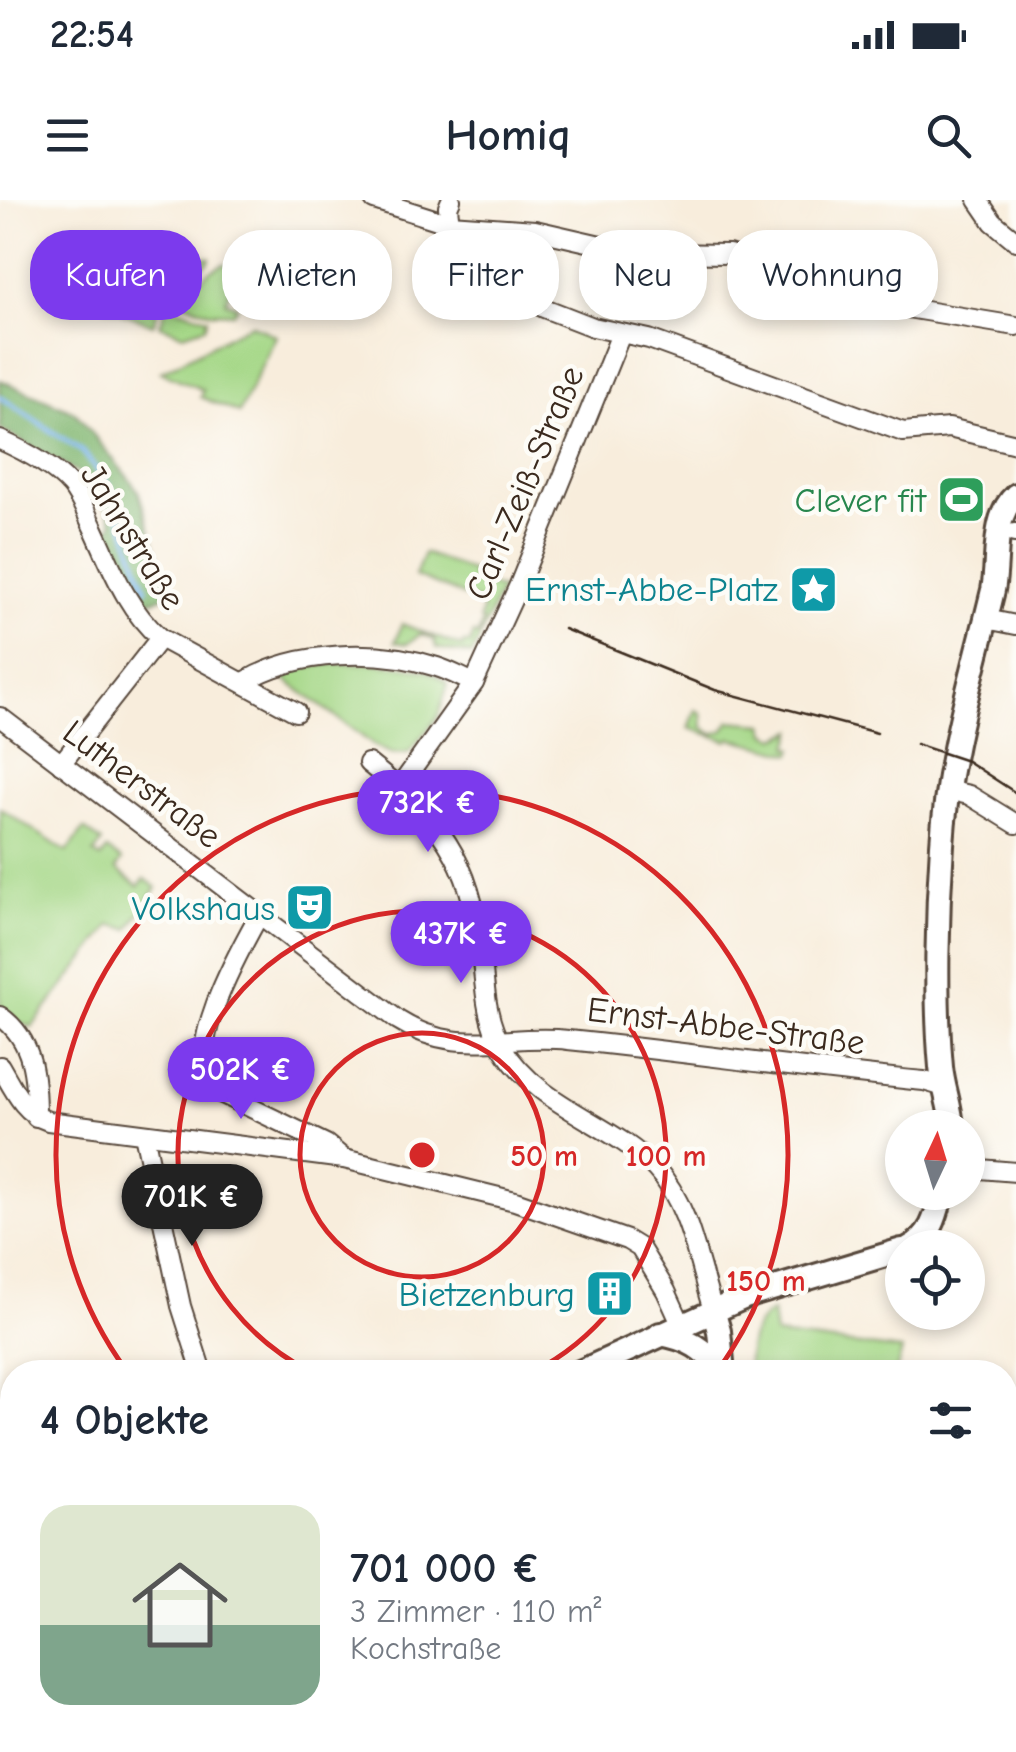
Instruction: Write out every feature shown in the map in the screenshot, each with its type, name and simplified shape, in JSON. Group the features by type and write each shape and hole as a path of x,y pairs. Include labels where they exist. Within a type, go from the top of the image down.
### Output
{"main road":[{"path":"949,1110 941,1068 942,844 948,790 994,583 998,541 1006,507 1016,495"},
{"path":"994,583 1005,570 1015,529"},
{"path":"605,1360 754,1294 885,1255"},
{"path":"713,1310 720,1331 721,1360"},
{"path":"671,1329 713,1360"}],"street":[{"path":"374,200 450,224 534,230 618,249 729,254 831,290 908,310 1016,326"},
{"path":"451,200 453,251 467,269 544,308 649,340 903,432 949,428 1016,444"},
{"path":"978,200 993,222 1016,241"},
{"name":"Carl-Zeiß-Straße","path":"399,788 474,684 621,334"},
{"name":"Jahnstraße","path":"0,440 40,461 70,486 81,501 134,612 160,638"},
{"path":"986,619 1016,625"},
{"path":"62,764 160,638 296,712"},
{"path":"244,682 283,663 350,656 438,667 474,684"},
{"name":"Lutherstraße","path":"0,717 409,1027 463,1044 500,1043"},
{"path":"368,763 436,825 463,872 479,930 489,1018 500,1043 539,1091 636,1152 663,1178 683,1216 713,1310"},
{"path":"948,790 968,795 1016,824"},
{"path":"259,915 224,977 212,1016 204,1078 210,1088 326,1144 344,1160"},
{"path":"0,1016 25,1039 36,1079 36,1117"},
{"name":"Ernst-Abbe-Straße","path":"500,1043 568,1040 945,1087"},
{"path":"0,1066 19,1099 36,1117 344,1160 515,1201 627,1240 647,1257 670,1298 671,1329"},
{"path":"144,1134 181,1306 198,1360"},
{"path":"985,1169 1016,1172"}],"green space":[{"path":"222,265 222,313 202,309 202,278"},
{"path":"208,318 205,327 183,334 160,325 162,320"},
{"path":"251,324 276,336 239,413 200,397 203,390 161,372"},
{"path":"0,380 75,412 138,490 167,595 138,600 106,534 113,523 100,492 82,475 0,429"},
{"path":"424,553 474,572 472,578 501,589 472,655 436,648 434,639 421,634 407,644 395,642 402,624 462,647 464,643 470,644 473,634 478,635 483,621 480,602 415,576"},
{"path":"369,663 422,670 448,684 438,717 408,753 392,754 375,746 279,675 330,664"},
{"path":"696,710 702,713 703,727 712,734 723,731 730,721 764,724 767,733 777,738 794,730 789,747 794,748 792,754 730,738 728,741 689,728"},
{"path":"0,808 67,852 84,829 102,842 94,854 101,858 107,850 122,860 116,869 138,886 145,879 157,888 129,929 111,925 32,1027 0,1008"},
{"path":"772,1312 775,1335 902,1350 899,1360 748,1360 754,1330"}],"waterway":[{"path":"0,397 83,452 111,489 146,589"}],"tram line":[{"path":"564,629 715,690 877,733"},
{"path":"916,744 967,761 1016,793"}],"place":[{"name":"Clever fit","path":"961,500"},
{"name":"Ernst-Abbe-Platz","path":"813,589"},
{"name":"Volkshaus","path":"310,908"},
{"name":"Bietzenburg","path":"610,1294"}]}
